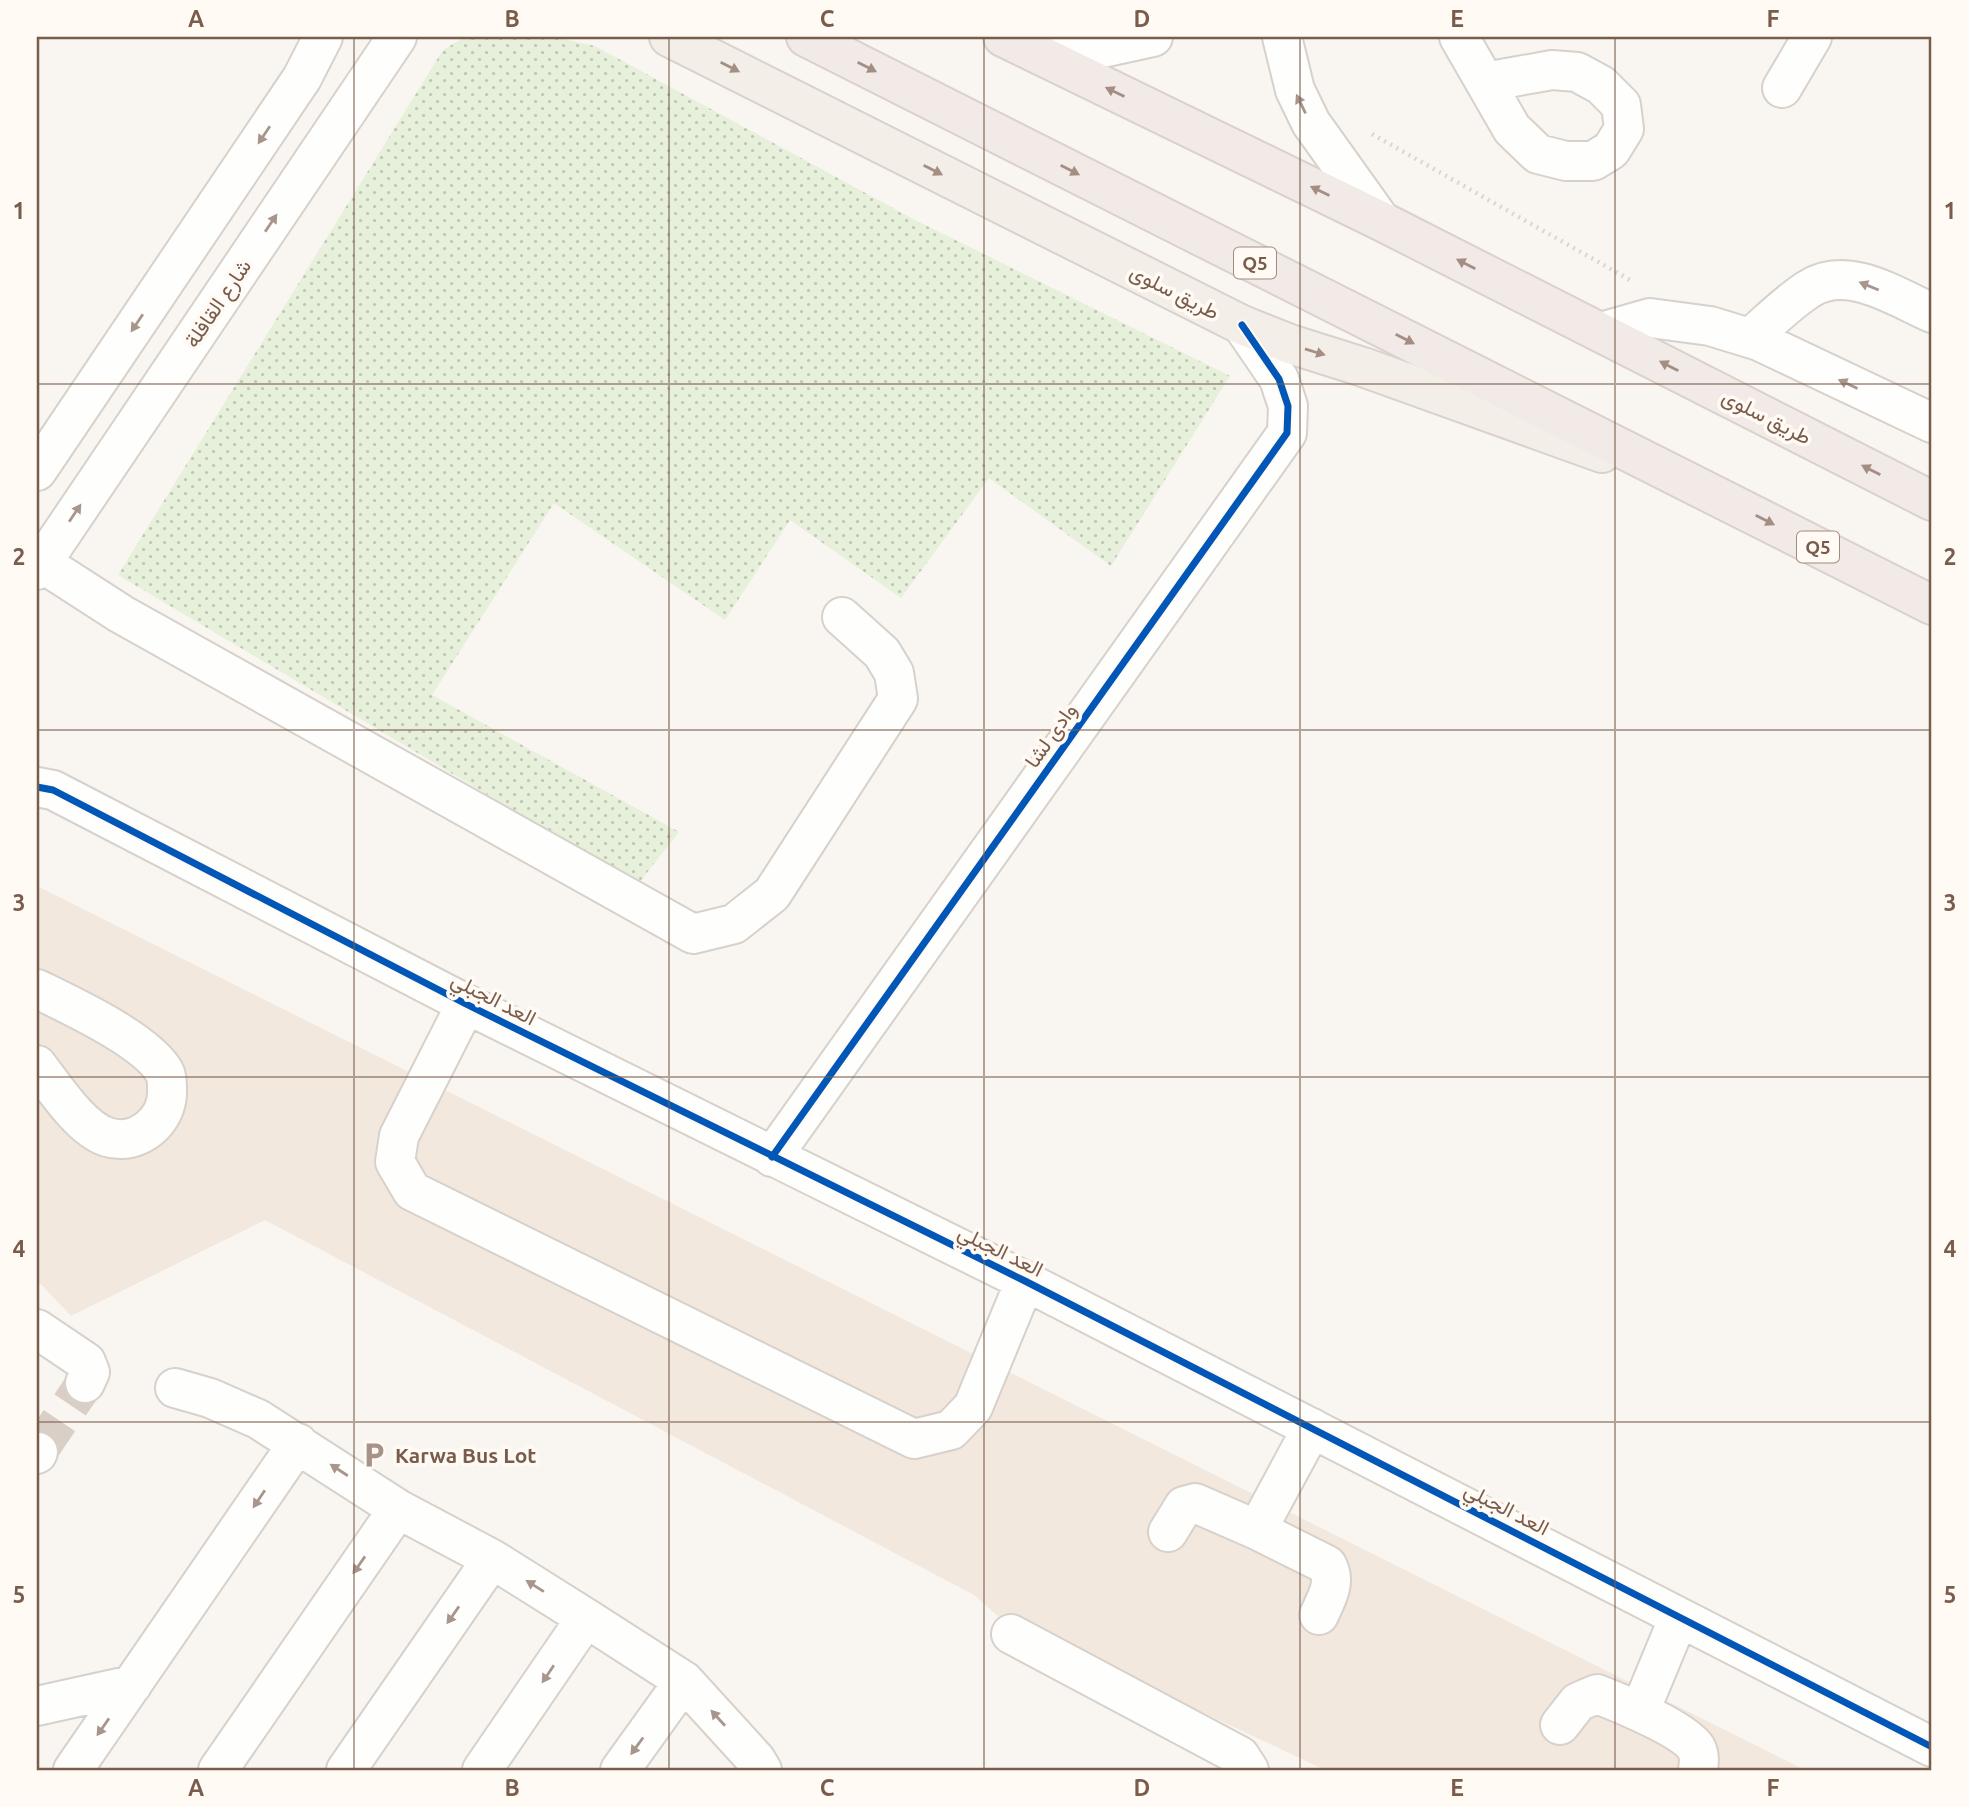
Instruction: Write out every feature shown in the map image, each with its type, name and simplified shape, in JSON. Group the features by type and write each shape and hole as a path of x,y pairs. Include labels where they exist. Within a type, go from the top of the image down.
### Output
{"highway":[{"name":"طريق سلوى","path":"806,37 1932,605"},
{"name":"طريق سلوى","path":"1018,44 1381,221 1932,501"}],"main road":[{"name":"طريق سلوى","path":"669,37 1242,325 1704,490"}],"street":[{"path":"37,471 302,78 323,37"},
{"name":"شارع القافلة","path":"39,566 397,37"},
{"path":"1018,44 1098,49 1153,37"},
{"path":"1282,37 1295,90 1311,124 1381,221"},
{"path":"1459,37 1485,82"},
{"path":"1782,88 1812,37"},
{"path":"1750,338 1810,288 1833,279 1860,282 1932,313"},
{"path":"1601,332 1650,318 1710,326 1759,341 1932,423"},
{"name":"وادى لشا","path":"772,1157 1287,433 1288,406 1279,379 1242,325"},
{"path":"39,566 692,934 734,924 772,894 898,699 894,673 882,653 842,617"},
{"name":"العد الجبلي","path":"42,784 466,1004 1025,1281 1932,1747"},
{"path":"37,989 91,1015 150,1054 166,1075 168,1101 156,1124 134,1138 108,1138 85,1124 37,1065"},
{"path":"466,1004 399,1136 395,1162 412,1191 914,1439 951,1430 973,1407 1025,1281"},
{"path":"39,1335 86,1362 90,1372 85,1383"},
{"path":"175,1388 210,1398 258,1419 398,1509 492,1559 684,1681 756,1767"},
{"path":"1257,1530 1312,1428"},
{"path":"73,1770 298,1443"},
{"path":"1168,1532 1184,1506 1195,1503 1327,1565 1332,1574 1331,1585 1319,1615"},
{"path":"218,1770 398,1509"},
{"path":"346,1770 492,1559"},
{"path":"1640,1711 1679,1617"},
{"path":"482,1770 586,1618"},
{"path":"1011,1634 1240,1756 1249,1770"},
{"path":"620,1770 684,1681"},
{"path":"37,1706 132,1685"},
{"path":"1560,1725 1578,1702 1597,1694 1640,1711 1689,1740 1696,1749 1698,1770"}],"path":[{"path":"1366,131 1639,285"}],"shaded area":[{"path":"37,886 1805,1770 1325,1770 998,1616 974,1595 265,1220 71,1316 37,1280"}],"green space":[{"path":"465,37 554,37 595,46 913,219 1230,376 1111,566 989,478 901,598 790,520 725,620 554,503 432,695 679,832 638,884 118,575 443,50"}],"tunnel":[{"path":"38,1452 85,1383"}],"cycle path":[{"path":"772,1157 1287,433 1288,406 1279,379 1242,325"},
{"path":"37,787 53,790 466,1004 1025,1281 1932,1747"}],"place":[{"name":"Karwa Bus Lot","path":"374,1455"}]}
